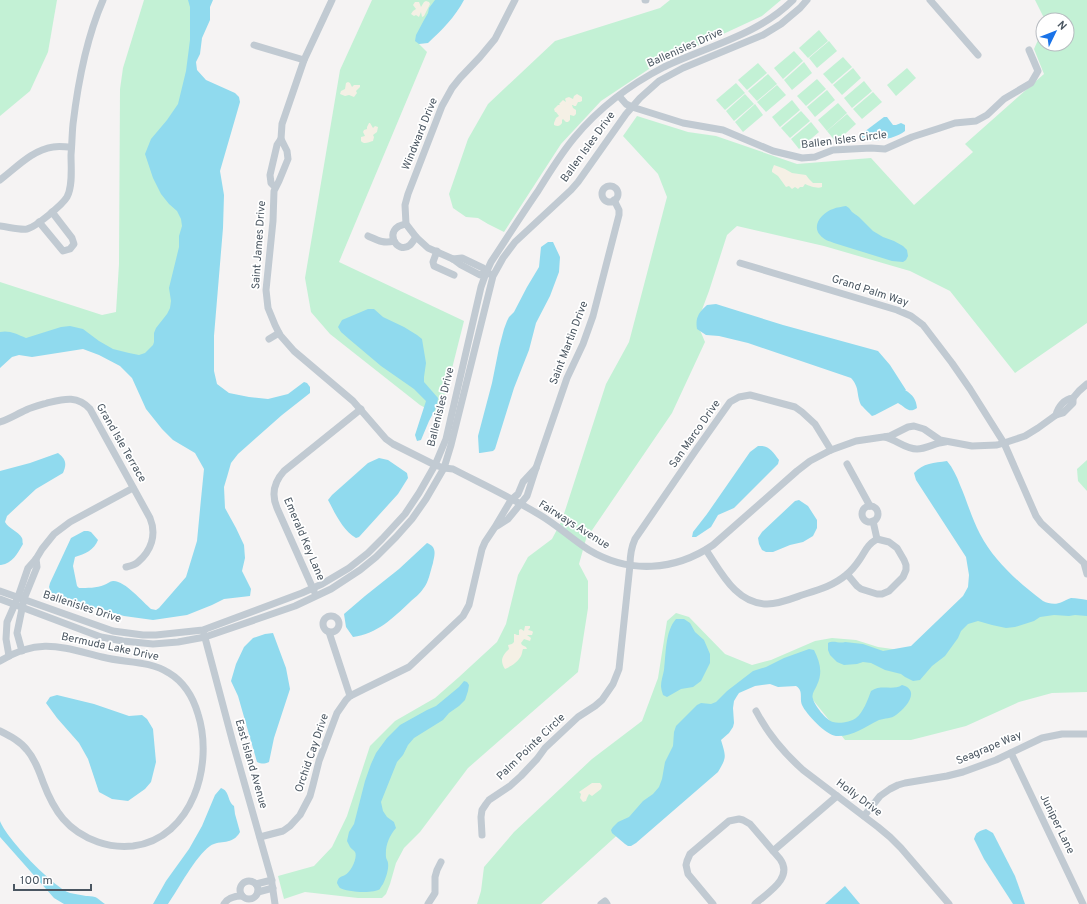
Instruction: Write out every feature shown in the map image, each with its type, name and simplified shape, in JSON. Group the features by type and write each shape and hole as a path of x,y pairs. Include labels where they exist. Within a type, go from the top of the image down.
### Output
{"street":[{"path":"0,226 27,229 34,226 62,203 68,194 70,187 71,147 76,104 94,23 103,0"},
{"name":"Saint James Drive","path":"275,188 271,184 270,175 277,145 281,139 282,124 304,60 332,0"},
{"name":"Windward Drive","path":"406,224 405,205 408,194 442,106 452,88 495,39 515,0"},
{"name":"Ballenisles Drive","path":"0,591 113,631 143,635 204,633 322,584 349,568 368,553 405,514 419,493 435,464 446,440 481,287 486,273 498,251 565,150 586,125 632,86 664,67 766,22 793,0"},
{"name":"Ballenisles Drive","path":"675,72 764,35 782,24 807,0"},
{"path":"930,0 978,54"},
{"path":"254,45 304,60"},
{"name":"Ballen Isles Circle","path":"619,96 626,104 632,107 683,123 723,130 773,151 802,158 816,157 833,150 871,148 885,149 912,137 940,128 976,121 988,114 1004,99 1031,83 1038,71 1029,50"},
{"name":"Ballen Isles Drive","path":"493,276 503,258 515,242 578,182 632,107 659,81 675,72"},
{"name":"Saint James Drive","path":"281,139 287,151 288,159 274,191 273,221 266,290 268,308 279,332 294,351 350,398 361,410"},
{"path":"0,180 36,152 51,148 71,147"},
{"name":"Saint Martin Drive","path":"521,505 528,496 567,378 583,344 593,316 619,215 619,210 614,200"},
{"path":"39,222 63,251 70,249 74,244 72,238 52,212"},
{"path":"416,237 410,245 406,247 399,246 394,241 394,230 400,225 406,224 416,237 428,248 453,259 480,275 486,273 493,276"},
{"path":"368,236 382,242 394,241"},
{"path":"437,251 433,262 434,266 454,275"},
{"name":"Grand Palm Way","path":"740,263 897,310 917,320 928,331 952,362 1004,443 1036,516 1047,529 1084,563 1087,574"},
{"name":"Ballenisles Drive","path":"0,599 101,636 122,641 153,644 178,642 296,606 331,590 376,557 396,537 412,519 444,468 493,276"},
{"path":"269,339 279,332"},
{"name":"Fairways Avenue","path":"361,410 378,431 390,442 444,468 453,469 540,515 595,553 613,561 643,566 666,565 687,559 706,550 797,471 810,461 831,450 856,441 885,437 914,426 924,429 940,440 949,442 972,446 985,446 1004,443 1025,436 1038,428 1056,415 1057,409 1068,398 1073,398 1087,384"},
{"name":"San Marco Drive","path":"630,565 631,552 635,539 696,450 734,399 745,395 750,395 795,408 802,412 815,424 831,450"},
{"name":"Grand Isle Terrace","path":"0,422 25,410 65,399 79,401 89,407 151,522 153,536 150,547 137,563 126,567"},
{"name":"Emerald Key Lane","path":"317,596 275,504 274,492 276,484 284,471 361,410"},
{"name":"Fairways Avenue","path":"885,437 916,450 935,444 949,442"},
{"path":"847,464 870,506 875,508 878,512 877,518 869,522 866,521 863,515 865,508 870,506"},
{"name":"Saint Martin Drive","path":"511,500 518,494 523,482 536,468"},
{"path":"22,651 17,633 22,607 21,598 28,568 47,542 63,527 133,488"},
{"path":"496,527 511,500"},
{"path":"496,527 508,519 521,505"},
{"path":"873,521 877,539"},
{"name":"Orchid Cay Drive","path":"260,837 283,831 300,815 310,796 319,761 337,713 350,696 409,666 463,616 469,605 482,549 490,534 496,527"},
{"path":"706,550 733,589 747,598 762,604 784,601 836,583 859,561 871,542 877,539 889,542 897,548 906,565 906,570 903,577 889,591 882,594 861,589 847,574"},
{"name":"Palm Pointe Circle","path":"482,835 482,810 489,800 510,786 521,776 537,759 544,748 578,717 602,700 613,684 619,669 630,565"},
{"path":"9,656 6,639 7,622 15,604 21,598"},
{"path":"329,632 350,696"},
{"name":"East Island Avenue","path":"204,633 233,743 272,880 276,904"},
{"name":"Bermuda Lake Drive","path":"0,661 28,648 40,646 61,647 108,659 152,665 160,668 179,680 190,694 200,721 204,752 203,765 192,799 177,823 163,835 151,841 125,847 110,846 89,839 73,829 63,820 49,798 32,757 22,744 0,731"},
{"name":"Holly Drive","path":"756,711 771,736 791,759 803,770 878,827 902,848 949,904"},
{"name":"Seagrape Way","path":"864,816 880,796 887,791 905,783 963,772 1011,753 1034,741 1054,735 1072,733 1087,734"},
{"name":"Juniper Lane","path":"1011,753 1083,904"},
{"path":"773,851 837,796"},
{"path":"713,904 688,874 686,861 690,854 726,823 733,819 743,820 750,824 784,865 783,876 779,883 754,904"},
{"path":"428,904 434,893 435,877 441,862"},
{"path":"247,880 253,881 258,888 258,892 255,897 251,899 236,896 226,901 242,883 247,880"},
{"path":"256,884 272,880"},
{"path":"240,887 240,894 242,896"},
{"path":"258,892 273,888"},
{"path":"601,904 605,901 607,904"}],"green space":[{"path":"0,0 57,0 48,52 30,91 0,116"},
{"path":"144,0 200,0 193,77 190,221 199,424 135,362 83,340 0,354 0,282 102,315 116,312 119,264 120,89 123,68"},
{"path":"372,0 437,0 419,44 427,52 339,262 464,321 440,416 420,405 330,334 311,312 305,278 340,70"},
{"path":"670,0 781,0 762,16 652,67 601,101 561,144 504,232 478,218 466,217 453,208 449,194 468,139 488,104 555,41 660,8"},
{"path":"1035,0 1087,0 1087,323 1015,373 950,291 910,271 824,246 737,226 727,235 697,323 705,342 672,413 586,539 579,564 588,581 588,608 578,672 468,768 420,832 404,848 396,863 386,894 382,898 358,898 305,892 284,899 278,876 314,866 332,847 347,816 370,746 395,721 435,698 497,642 506,624 518,575 528,557 552,539 562,520 606,384 629,342 667,197 658,174 623,136 637,116 688,132 716,136 797,164 871,158 914,205 973,152 965,144 1044,74 1035,52 1075,52 1075,12 1041,12"},
{"path":"819,30 828,41 808,58 799,48"},
{"path":"829,41 837,51 817,68 809,58"},
{"path":"794,51 803,61 783,79 774,68"},
{"path":"843,57 852,67 832,84 823,74"},
{"path":"804,62 812,73 792,90 784,80"},
{"path":"758,63 767,73 747,90 738,80"},
{"path":"853,68 861,78 842,95 833,85"},
{"path":"907,68 916,78 896,96 887,85"},
{"path":"768,74 777,84 757,101 748,91"},
{"path":"817,79 826,89 806,106 797,96"},
{"path":"864,81 872,91 852,108 844,98"},
{"path":"736,83 745,93 725,110 716,100"},
{"path":"777,85 786,95 766,112 757,102"},
{"path":"827,90 835,100 815,117 807,107"},
{"path":"873,92 882,102 862,119 853,109"},
{"path":"745,94 754,104 734,121 726,111"},
{"path":"792,100 800,110 780,127 772,117"},
{"path":"838,103 847,113 827,131 818,120"},
{"path":"755,104 763,115 743,132 735,122"},
{"path":"801,111 810,121 790,138 781,128"},
{"path":"847,114 856,124 836,142 827,131"},
{"path":"811,122 819,132 799,149 791,139"},
{"path":"1087,460 1087,491 1078,481 1077,469"},
{"path":"1087,605 1087,692 1052,693 1019,702 966,726 911,740 845,740 801,685 758,679 735,693 671,779 644,811 541,904 477,904 481,891 484,867 514,832 592,759 642,721 658,678 667,621 676,613 689,617 725,654 752,665 771,660 815,641 832,638 856,640 878,647 921,653 984,611"}],"sand":[{"path":"426,1 430,4 424,16 422,17 421,12 419,17 411,14 416,9 413,5 415,2 419,2 421,7"},
{"path":"348,82 352,87 354,85 360,85 354,97 340,94 341,91 345,89 346,83"},
{"path":"577,94 582,97 582,101 578,102 576,106 572,105 576,110 576,114 574,116 570,115 570,120 568,122 563,119 560,125 554,125 556,118 559,116 554,109 560,105 559,104 563,100 566,102 566,98 569,97 573,99"},
{"path":"369,123 373,128 375,126 378,127 377,132 373,135 373,141 364,143 361,141 361,137 365,136 363,132 367,129"},
{"path":"774,165 792,173 806,175 813,183 822,183 822,187 820,188 805,184 803,187 798,189 795,187 792,189 789,186 786,187 778,176 772,172"},
{"path":"525,626 530,626 528,630 533,632 532,635 527,635 531,638 530,641 524,639 521,643 527,649 523,649 518,660 505,669 502,660 509,649 508,645 514,642 514,634 519,635 519,630 521,629 524,631"},
{"path":"592,783 600,783 602,786 601,789 592,796 589,794 586,801 583,802 580,798 581,794 579,792"}],"water":[{"path":"188,0 213,0 210,7 210,20 202,38 200,54 196,62 197,70 206,80 235,93 239,97 240,102 220,171 224,195 223,228 214,336 214,371 217,384 229,393 268,399 288,394 304,382 310,387 310,393 282,415 238,454 231,463 224,487 225,508 244,545 245,558 242,571 251,589 250,596 224,599 187,615 153,620 124,616 58,597 53,598 49,587 50,583 71,538 84,531 88,531 91,532 98,540 89,551 75,557 73,566 77,586 79,588 92,588 112,581 117,582 128,588 151,609 156,610 159,608 186,577 197,541 204,469 195,453 173,440 162,429 146,409 132,378 120,366 99,355 83,349 32,357 19,355 12,357 0,368 0,332 10,332 26,338 61,327 70,326 83,329 113,349 129,353 139,355 145,353 153,345 156,328 170,308 171,301 169,288 179,247 179,236 182,226 181,219 177,211 161,194 153,178 145,154 151,139 178,104 186,71 190,40 190,7"},
{"path":"435,0 464,0 452,18 428,43 419,44 415,41 416,35 428,13 429,8"},
{"path":"884,117 887,117 893,125 901,123 905,125 905,131 901,134 883,140 869,140 858,137 860,135"},
{"path":"846,206 873,231 903,246 907,250 908,256 906,260 903,262 892,261 834,243 822,237 817,227 819,219 825,213 835,208"},
{"path":"548,242 553,242 560,257 559,272 550,296 536,323 529,350 514,388 495,449 493,451 479,453 478,436 504,329 509,317 514,312 539,267 541,247"},
{"path":"716,304 783,325 878,351 890,365 905,390 914,398 917,408 914,410 909,410 898,403 872,416 861,405 856,385 851,378 748,343 719,336 706,335 697,329 697,318 707,305"},
{"path":"368,309 374,309 383,317 404,327 422,339 426,363 424,382 438,398 437,406 421,440 417,441 415,435 426,401 414,389 381,366 341,332 338,327 342,320"},
{"path":"758,446 768,448 775,454 779,460 778,464 734,508 718,515 711,527 696,537 692,537 693,532 750,452"},
{"path":"58,453 63,457 65,462 63,473 36,489 7,516 5,522 20,536 23,544 17,555 12,560 0,565 0,471 30,463"},
{"path":"379,458 388,460 407,473 408,478 398,494 359,537 356,538 343,526 328,500 368,463"},
{"path":"947,461 963,491 980,534 992,553 1008,571 1025,587 1045,602 1057,604 1071,598 1087,600 1087,616 1054,615 1040,617 1034,621 1015,627 1006,628 978,621 968,624 961,631 958,638 945,656 932,666 920,680 913,681 901,674 885,670 871,663 863,662 844,665 837,662 830,655 828,643 845,642 863,644 883,651 911,646 963,596 968,587 969,575 966,557 916,480 914,473 925,465"},
{"path":"799,500 808,506 817,520 817,528 813,536 803,542 790,545 773,552 766,552 762,550 758,538 762,532 795,501"},
{"path":"427,543 434,549 434,557 428,580 422,591 397,614 377,629 370,633 353,637 346,627 344,614 399,569"},
{"path":"676,619 684,619 690,623 695,632 704,640 710,654 710,663 701,681 693,687 681,689 667,697 663,695 661,684 668,636 672,624"},
{"path":"273,633 286,668 290,689 274,738 269,762 262,763 257,762 238,696 231,681 236,664 244,647 253,638"},
{"path":"809,649 814,650 820,667 820,676 813,694 813,699 821,712 830,721 842,723 851,721 859,716 871,691 875,689 898,687 902,685 908,687 911,695 910,699 900,712 890,718 879,720 848,735 836,736 827,732 808,714 801,702 801,692 796,686 778,687 770,684 755,686 739,693 734,701 733,727 721,740 725,757 718,772 631,846 625,844 612,833 611,830 618,822 629,817 643,801 653,794 659,787 665,762 673,746 676,726 697,705 701,703 711,704 716,702 727,691 753,671"},
{"path":"464,681 469,685 465,700 443,720 414,738 408,745 403,755 397,762 381,802 383,811 387,817 394,822 396,828 391,834 387,845 386,857 388,868 383,884 380,889 372,892 354,891 340,888 337,883 338,880 350,871 355,861 356,854 350,848 347,841 349,832 354,824 365,781 376,753 387,738 400,725 436,706"},
{"path":"57,695 94,704 129,716 142,715 147,719 153,729 156,762 151,782 145,789 128,801 112,799 99,792 88,759 79,743 46,703 50,697"},
{"path":"221,788 226,791 230,802 234,806 240,832 230,841 214,844 204,851 193,865 168,904 153,904 166,881 189,849 202,826 215,795"},
{"path":"0,821 4,829 20,850 53,882 70,893 95,897 105,904 64,904 54,898 0,837"},
{"path":"986,829 993,833 1015,876 1025,904 1013,904 984,859 974,839 978,832"},
{"path":"845,886 860,904 825,904"}]}
